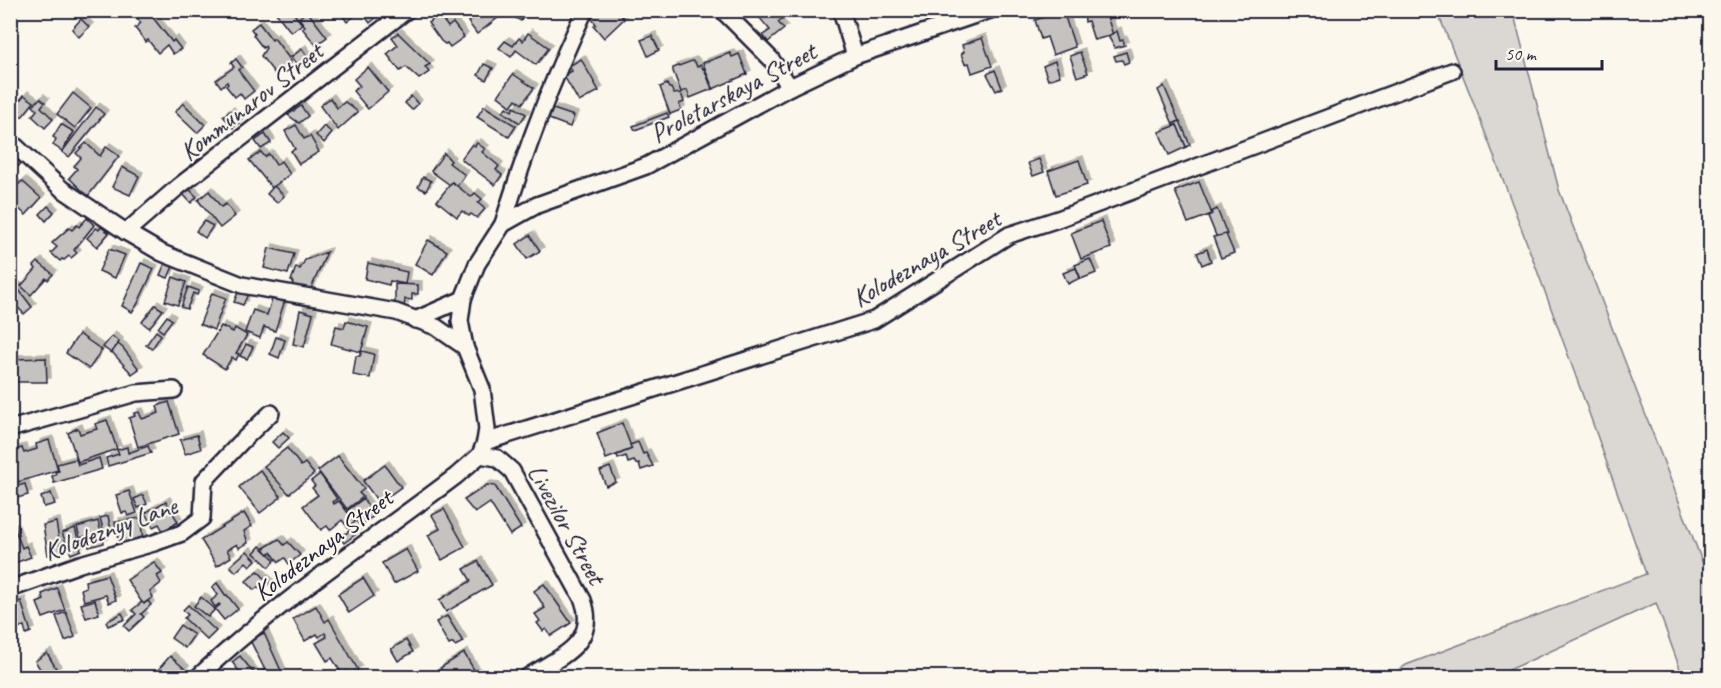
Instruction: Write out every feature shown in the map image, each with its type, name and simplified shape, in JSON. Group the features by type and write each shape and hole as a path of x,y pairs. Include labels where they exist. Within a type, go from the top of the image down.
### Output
{"street":[{"name":"Kommunarov Street","path":"126,232 178,187 407,10"},
{"name":"Proletarskaya Street","path":"482,448 487,429 482,389 465,347 460,321 463,299 477,264 503,224 523,159 561,62 585,10"},
{"path":"722,10 771,58 790,87"},
{"path":"841,10 855,56"},
{"name":"Proletarskaya Street","path":"503,224 537,205 646,166 790,87 855,56 990,10"},
{"name":"Kolodeznaya Street","path":"197,678 272,612 456,476 482,448 874,320 1009,235 1058,219 1452,71"},
{"path":"10,141 62,189 162,253 242,285 396,312 435,327 465,347"},
{"path":"415,320 463,299"},
{"path":"10,429 135,393 174,390"},
{"name":"Kolodeznyy Lane","path":"10,589 80,564 182,533 202,518 204,482 270,413"},
{"name":"Livezilor Street","path":"482,448 512,471 583,600 588,614 587,630 577,644 526,678"}],"shaded area":[{"path":"1437,11 1513,11 1559,190 1710,582 1710,677 1683,677 1656,603 1494,677 1389,677 1406,665 1646,574 1545,291"}],"building":[{"path":"145,10 172,42 174,40 181,49 173,54 167,45 158,53 148,40 146,42 135,28 141,23 136,17"},
{"path":"279,10 291,10 302,24 291,32 276,13"},
{"path":"339,10 373,10 378,16 370,23 361,11 347,22"},
{"path":"480,10 494,10 499,17 477,34 468,22 478,15 481,18 484,16"},
{"path":"513,10 526,10 521,21 510,15"},
{"path":"599,10 617,10 624,19 604,38 594,26 596,24 591,18"},
{"path":"753,10 787,10 789,13 778,22 784,29 768,42 763,35 770,30"},
{"path":"1084,10 1105,10 1113,35 1094,40 1088,21 1085,22"},
{"path":"307,11 327,37 316,45 302,28 305,26 299,18"},
{"path":"1063,11 1075,47 1053,55 1047,37 1041,39 1035,20"},
{"path":"439,15 448,27 453,23 464,37 450,47 441,41 428,23"},
{"path":"81,19 89,27 79,37 72,29"},
{"path":"259,23 272,40 274,38 291,61 291,64 276,75 261,56 265,46 263,48 251,29"},
{"path":"1117,31 1120,41 1123,40 1125,45 1115,48 1108,36"},
{"path":"398,33 430,64 425,67 429,72 419,79 406,67 400,71 387,54 398,45 392,37"},
{"path":"528,33 549,48 536,65 516,50 511,57 499,48 505,41 513,46 519,38 523,41"},
{"path":"652,36 659,50 648,56 641,40"},
{"path":"982,38 992,66 972,73 969,63 965,64 961,54 964,52 962,45"},
{"path":"302,49 310,60 299,68 291,57"},
{"path":"1080,52 1088,73 1077,77 1070,56"},
{"path":"1126,52 1129,62 1124,64 1122,60 1116,61 1114,56"},
{"path":"730,53 732,57 739,54 747,74 713,89 703,63"},
{"path":"236,59 242,67 238,70 254,91 244,99 240,93 235,97 226,86 227,82 221,87 216,80 234,67 231,63"},
{"path":"581,59 599,91 579,102 564,76 572,71 569,66"},
{"path":"692,61 697,67 701,65 704,68 712,89 690,98 687,90 681,92 673,68"},
{"path":"1055,61 1060,76 1048,80 1043,66"},
{"path":"484,64 493,68 486,80 478,75"},
{"path":"368,67 388,92 368,109 353,91 360,86 354,79"},
{"path":"995,70 1002,88 996,91 987,74"},
{"path":"513,74 534,88 522,104 516,99 511,106 498,96"},
{"path":"667,84 674,94 681,93 684,102 679,104 681,110 670,114 660,87"},
{"path":"1164,86 1179,121 1173,124 1158,90"},
{"path":"73,93 91,108 75,128 57,114"},
{"path":"24,95 34,102 22,117 13,109"},
{"path":"411,96 418,104 412,110 405,103"},
{"path":"40,98 45,102 41,107 53,119 45,128 32,116 37,110 33,106"},
{"path":"330,98 337,108 345,102 358,112 338,130 320,106"},
{"path":"183,103 205,125 197,133 175,112"},
{"path":"301,106 308,116 299,123 288,115"},
{"path":"484,106 516,126 509,137 477,117"},
{"path":"96,107 104,114 69,157 62,152"},
{"path":"506,107 512,111 514,107 526,114 520,123 503,112"},
{"path":"553,109 574,116 570,127 549,119"},
{"path":"230,111 239,123 233,128 223,116"},
{"path":"667,113 669,117 635,130 633,126"},
{"path":"1180,121 1190,145 1186,147 1177,125 1173,126"},
{"path":"61,124 74,132 62,151 53,145 56,139 53,137"},
{"path":"296,125 304,139 310,136 319,152 299,164 291,151 295,149 285,131"},
{"path":"1177,125 1186,147 1169,155 1159,132"},
{"path":"324,126 332,133 324,143 316,135"},
{"path":"265,134 271,143 261,149 255,141"},
{"path":"86,143 100,156 106,147 119,156 88,196 69,178 77,169 74,166 81,158 76,153"},
{"path":"477,143 485,149 482,152 499,166 496,170 502,175 495,185 461,159 472,144 475,146"},
{"path":"10,148 24,160 15,170 10,166"},
{"path":"261,152 265,157 269,154 276,165 281,161 290,174 272,188 249,160"},
{"path":"444,153 451,161 449,163 465,175 457,186 452,182 450,185 431,171"},
{"path":"1039,159 1044,172 1033,176 1028,163"},
{"path":"1079,160 1087,185 1056,195 1048,171"},
{"path":"122,167 139,176 130,195 112,187"},
{"path":"423,177 431,181 426,191 418,187"},
{"path":"22,181 41,198 26,215 10,201 10,185 13,183 17,186"},
{"path":"452,182 471,197 475,193 482,199 478,203 485,209 477,218 462,211 457,217 437,201"},
{"path":"1199,182 1212,214 1188,223 1175,191"},
{"path":"274,186 284,196 277,203 267,194"},
{"path":"189,189 197,197 191,203 183,194"},
{"path":"209,191 221,207 226,204 235,216 220,228 198,200"},
{"path":"48,206 54,212 46,221 40,214"},
{"path":"1217,209 1227,234 1217,238 1208,216"},
{"path":"87,218 94,225 74,250 77,253 71,258 69,256 60,261 51,253 57,247 52,243 69,228 72,230 77,225 79,227"},
{"path":"204,221 213,226 205,238 196,231"},
{"path":"1101,221 1111,248 1081,259 1071,233"},
{"path":"101,227 109,233 97,247 87,238 96,228 99,230"},
{"path":"1226,234 1234,253 1221,258 1213,237"},
{"path":"530,235 540,251 527,259 517,244"},
{"path":"428,240 447,251 433,275 415,264"},
{"path":"269,248 294,254 288,274 264,268"},
{"path":"109,249 125,255 115,278 99,271"},
{"path":"1207,249 1211,261 1202,265 1197,253"},
{"path":"327,252 310,291 292,288 293,281 291,281 296,267 300,269 305,260"},
{"path":"1090,259 1096,273 1081,279 1075,265"},
{"path":"166,261 174,264 168,278 160,275"},
{"path":"38,262 53,274 48,280 46,278 31,295 21,286 36,269 34,266"},
{"path":"141,263 154,269 132,312 122,306"},
{"path":"368,263 407,272 405,284 390,281 389,285 365,279"},
{"path":"1076,268 1080,278 1068,284 1063,273"},
{"path":"173,277 186,282 178,305 165,301"},
{"path":"395,284 418,285 418,294 412,294 412,300 405,299 404,308 395,305"},
{"path":"16,286 32,307 24,314 10,299 10,291"},
{"path":"188,287 199,291 197,295 193,293 187,309 181,307"},
{"path":"239,290 248,294 243,305 234,302"},
{"path":"212,293 226,298 214,330 200,324"},
{"path":"272,299 285,300 275,331 264,327 260,338 245,332 253,310 267,315"},
{"path":"155,305 163,310 149,328 142,322"},
{"path":"300,310 313,314 304,347 293,344"},
{"path":"167,316 172,320 163,332 158,328"},
{"path":"346,321 368,327 361,352 331,344 336,326 344,328"},
{"path":"221,326 233,332 235,328 247,335 236,353 239,354 236,360 232,357 225,369 203,355"},
{"path":"156,331 161,335 152,349 146,345"},
{"path":"79,334 102,350 89,369 66,353"},
{"path":"112,336 119,342 111,353 103,347"},
{"path":"276,337 285,340 279,358 270,354"},
{"path":"118,344 139,369 132,374 112,352"},
{"path":"246,344 253,347 247,359 240,356"},
{"path":"362,351 374,354 370,378 353,375 356,356 360,356"},
{"path":"46,358 47,382 10,382 10,373 14,372 13,359"},
{"path":"169,402 179,434 138,447 129,418 139,412 142,419 159,413 157,406"},
{"path":"107,420 117,449 78,462 68,433 78,428 80,434 97,429 95,424"},
{"path":"622,423 632,449 606,459 597,433"},
{"path":"283,432 289,438 278,448 272,442"},
{"path":"197,435 201,449 185,454 180,440"},
{"path":"49,440 58,470 18,482 10,451 22,448 24,453 37,449 36,444"},
{"path":"638,442 643,454 646,453 653,466 641,470 639,463 636,464 634,461 628,463 626,456 618,459 617,455 632,449 630,445"},
{"path":"148,446 151,453 108,466 106,458 119,454 117,450 127,447 128,453"},
{"path":"287,448 301,466 305,463 314,474 289,494 264,466"},
{"path":"338,456 364,489 359,493 363,497 347,509 318,471"},
{"path":"99,458 102,469 54,483 52,476 59,471 57,464 76,459 78,465"},
{"path":"385,465 401,487 379,503 363,481"},
{"path":"610,467 616,482 606,486 600,471"},
{"path":"260,470 281,497 260,513 239,487"},
{"path":"320,474 337,499 332,502 334,504 339,501 355,522 348,528 342,520 330,530 327,526 321,530 303,506 318,495 312,488 315,486 311,481"},
{"path":"25,484 28,495 10,500 10,488"},
{"path":"487,485 495,486 521,528 510,535 490,503 475,513 464,500"},
{"path":"129,491 137,513 128,516 126,512 122,513 116,495"},
{"path":"51,493 55,504 44,507 41,497"},
{"path":"143,495 147,504 138,508 134,499"},
{"path":"363,499 375,515 360,526 348,510"},
{"path":"166,501 178,522 163,531 159,524 153,527 145,513"},
{"path":"444,509 465,547 442,560 428,535 440,529 432,515"},
{"path":"244,513 252,526 244,531 248,543 239,548 237,544 227,550 231,557 217,566 201,540"},
{"path":"108,516 111,530 104,532 100,518"},
{"path":"140,518 143,539 128,542 129,548 117,550 116,544 119,543 115,522"},
{"path":"98,521 104,543 89,547 86,536 80,538 77,527"},
{"path":"56,522 61,552 48,555 43,525"},
{"path":"14,527 22,548 26,546 31,557 12,564 10,529"},
{"path":"75,528 81,550 71,554 62,533"},
{"path":"352,529 356,534 344,543 340,538"},
{"path":"279,539 284,545 288,542 300,555 289,564 285,558 279,562 271,552 268,554 264,548"},
{"path":"260,546 275,560 269,567 254,553"},
{"path":"406,549 418,571 394,584 382,563"},
{"path":"247,551 256,560 250,566 246,562 236,572 230,566"},
{"path":"478,561 492,585 446,612 439,600 471,581 464,569"},
{"path":"154,562 162,573 157,576 161,583 150,592 153,597 143,604 127,580"},
{"path":"258,571 269,583 262,590 258,587 254,590 246,581"},
{"path":"107,575 116,600 109,603 106,595 84,601 81,589 86,587 85,581"},
{"path":"363,578 374,596 349,613 338,594"},
{"path":"217,583 238,609 224,620 215,609 220,605 215,607 211,601 218,595 212,587"},
{"path":"544,584 571,623 551,636 537,623 540,621 535,614 545,608 534,591"},
{"path":"57,588 65,610 43,618 37,603 44,600 42,594"},
{"path":"201,597 215,609 208,617 194,606"},
{"path":"95,600 99,614 86,618 81,604"},
{"path":"21,601 31,632 26,634 24,626 11,630 10,628 10,605"},
{"path":"148,601 151,605 141,614 144,617 129,631 124,626 136,614 132,610 142,602 144,604"},
{"path":"188,605 216,631 207,640 184,618 188,615 183,610"},
{"path":"316,606 325,622 329,619 358,670 349,675 347,671 342,674 332,658 327,661 316,643 327,637 325,633 319,637 317,634 305,641 293,619"},
{"path":"66,612 75,637 65,641 56,616"},
{"path":"122,613 125,619 108,626 106,622"},
{"path":"447,616 463,642 455,646 453,643 449,645 436,622"},
{"path":"180,625 194,635 185,648 171,638"},
{"path":"264,633 282,673 272,678 262,678 259,672 265,670 250,640"},
{"path":"406,640 413,652 398,661 391,649"},
{"path":"47,653 57,670 45,677 35,661"},
{"path":"464,653 479,678 446,678 440,668"},
{"path":"170,656 185,669 177,678 159,678 163,674 158,670"},
{"path":"240,656 257,677 244,678 232,662"}]}
